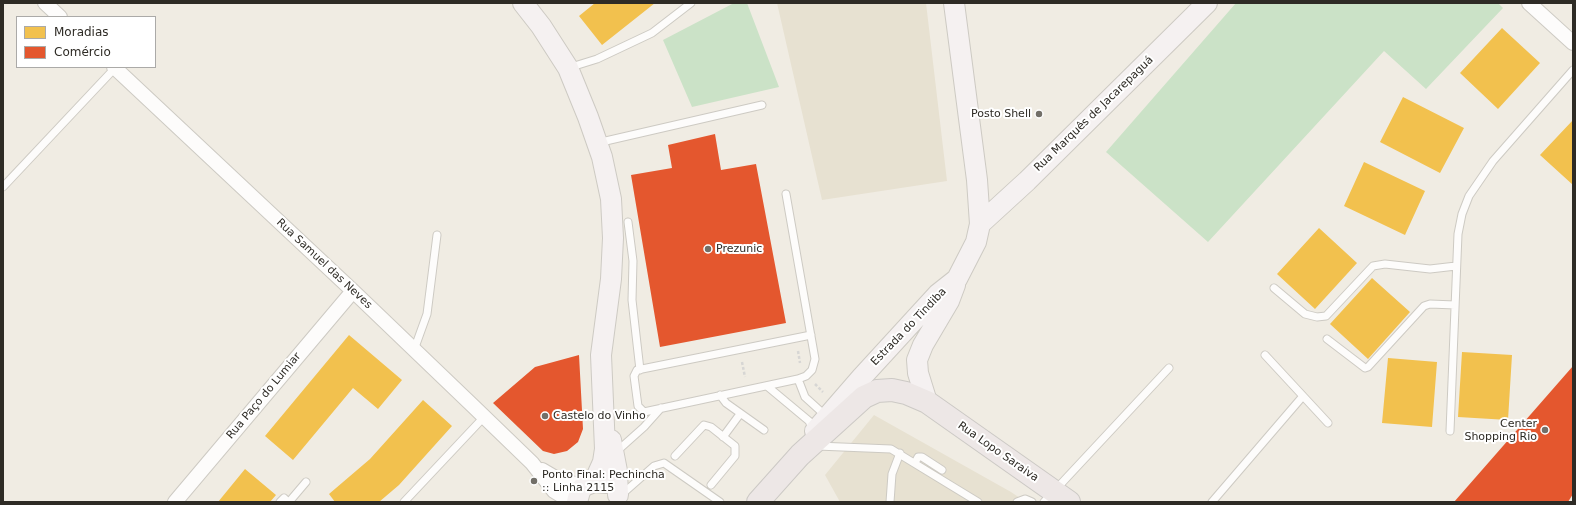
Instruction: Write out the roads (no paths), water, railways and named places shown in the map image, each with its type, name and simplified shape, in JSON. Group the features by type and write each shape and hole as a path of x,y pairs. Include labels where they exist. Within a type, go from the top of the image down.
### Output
{"main road":[{"name":"Rua Lopo Saraiva","path":"808,444 864,397 877,391 899,392 927,402 1055,498"},
{"name":"Estrada do Tindiba","path":"758,502 808,444"}],"street":[{"path":"45,3 59,16"},
{"path":"523,3 541,26 568,68 597,143 611,199 613,238 611,279 601,355 604,419 603,462 585,490"},
{"name":"Estrada do Tindiba","path":"808,444 827,417 861,378 938,294 957,280 976,242 980,224 977,173 954,3"},
{"path":"1529,3 1573,43"},
{"name":"Rua Marquês de Jacarepaguá","path":"980,224 1027,181 1200,6"},
{"name":"Rua Samuel das Neves","path":"115,68 353,291 532,463 554,491 572,502"},
{"path":"927,402 918,373 917,360 923,344 949,301 957,280"},
{"name":"Rua Paço do Lumiar","path":"174,502 353,291"},
{"path":"604,419 614,454 617,472 618,498"},
{"name":"Rua Samuel das Neves","path":"532,463 559,480 585,490"},
{"path":"585,490 609,484 614,489 618,498"}],"lane":[{"path":"568,68 597,59 652,33 691,3"},
{"path":"3,187 115,68"},
{"path":"1450,431 1456,266 1458,234 1462,214 1469,196 1493,161 1573,70"},
{"path":"597,143 762,105"},
{"path":"786,194 811,335 814,365 806,376 798,379 644,412 640,410 634,376 640,370 811,335"},
{"path":"628,222 633,261 632,300 640,370"},
{"path":"414,350 427,314 437,235"},
{"path":"1274,288 1305,314 1317,317 1326,316 1373,266 1385,264 1430,269 1456,266"},
{"path":"1327,339 1365,368 1368,367 1424,306 1430,304 1455,305"},
{"path":"1266,355 1328,423"},
{"path":"1055,498 1169,368"},
{"path":"798,379 805,397 827,417"},
{"path":"767,386 809,421 808,444 886,448 900,453 978,502"},
{"path":"720,395 726,403 764,430"},
{"path":"1212,502 1303,396"},
{"path":"614,454 644,427 661,408"},
{"path":"723,437 740,414"},
{"path":"404,502 484,417"},
{"path":"675,456 704,425 711,427 735,446 735,456 711,485"},
{"path":"890,502 892,474 900,453"},
{"path":"915,463 918,457 922,457 942,470"},
{"path":"618,498 654,466 664,463 720,502"},
{"path":"280,502 284,498 289,502 306,482"},
{"path":"1017,502 1025,500 1032,502"}],"place":[{"name":"Posto Shell","path":"1039,114"},
{"name":"Prezunic","path":"708,249"},
{"name":"Castelo do Vinho","path":"545,416"},
{"name":"Center Shopping Rio","path":"1545,430"},
{"name":"Ponto Final: Pechincha :: Linha 2115","path":"534,481"}]}
